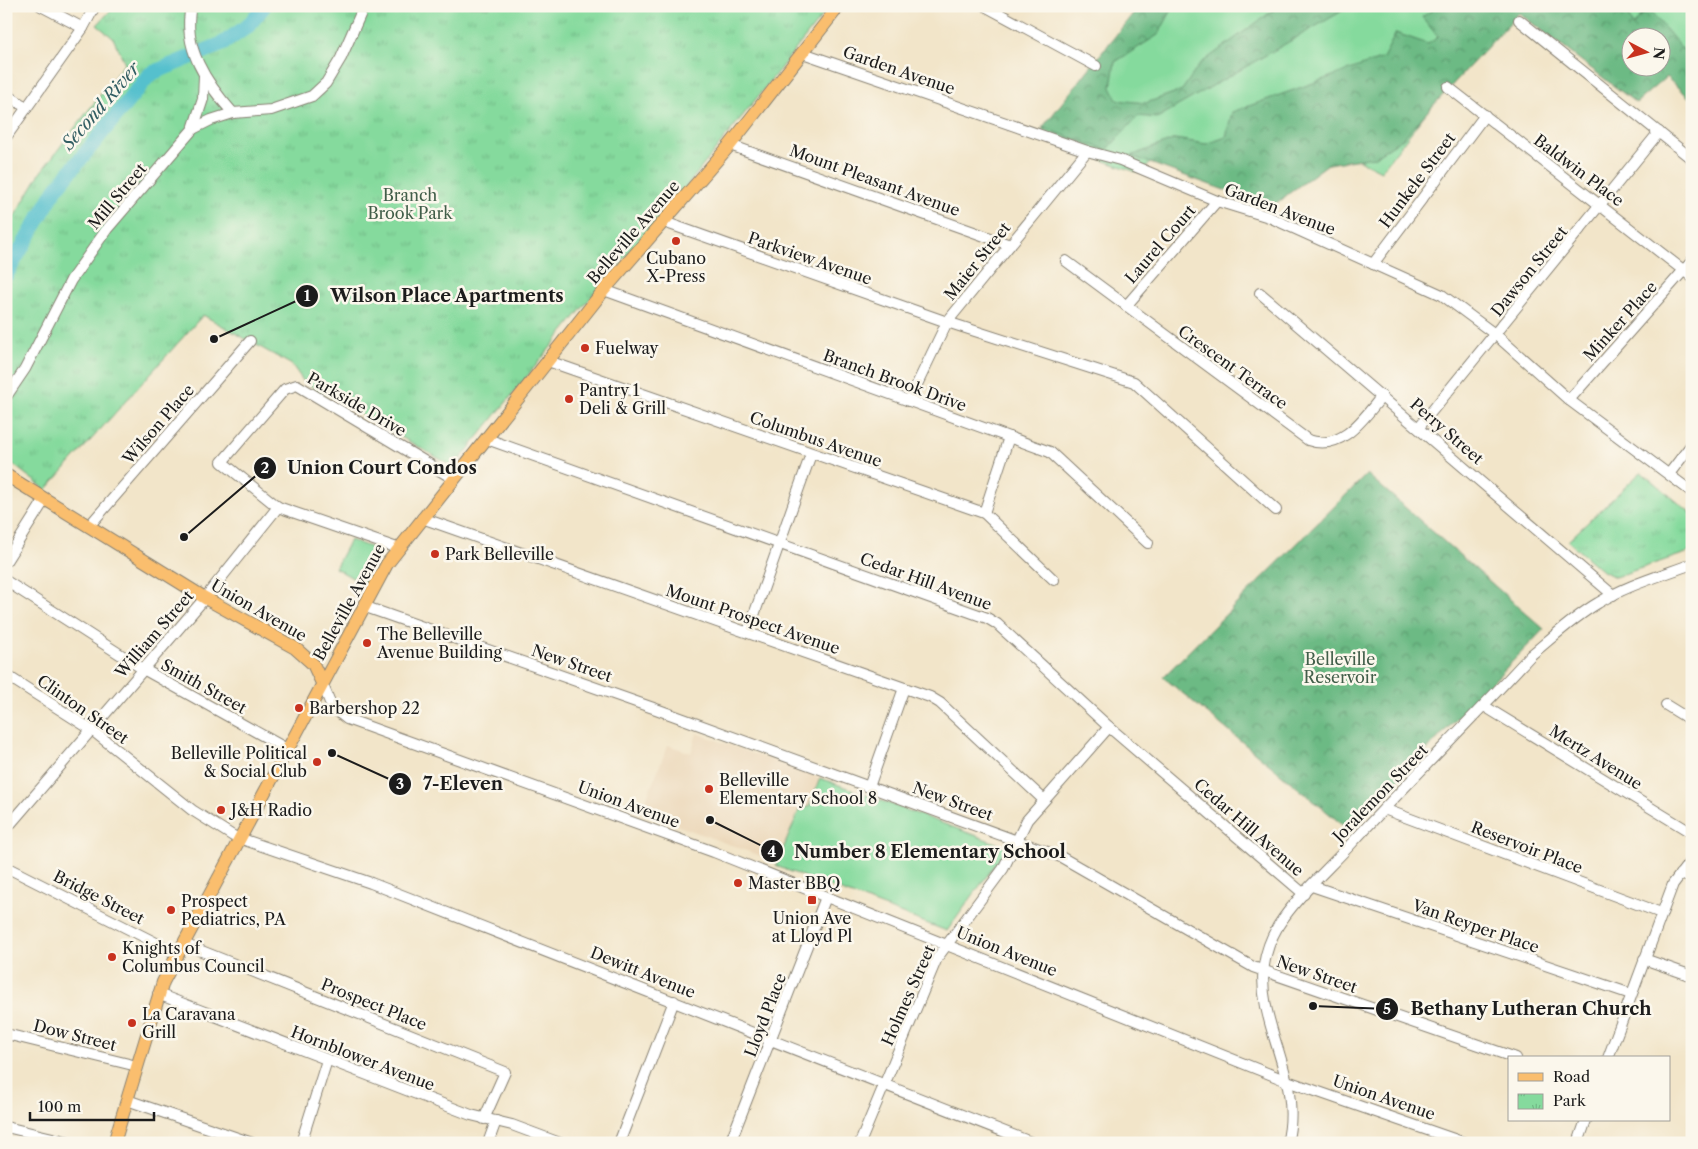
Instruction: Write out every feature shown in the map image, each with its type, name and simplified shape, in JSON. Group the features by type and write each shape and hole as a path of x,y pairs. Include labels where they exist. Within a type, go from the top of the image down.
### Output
{"main road":[{"name":"Belleville Avenue","path":"114,1143 158,994 322,683 398,548 487,439 604,290 730,145 839,6"},
{"name":"Union Avenue","path":"6,475 205,598 303,653 313,664 322,683"}],"street":[{"path":"41,6 83,28"},
{"path":"6,137 83,28 95,6"},
{"name":"Mill Street","path":"6,397 25,369 71,280 107,229 193,129 203,99 204,75 190,36 188,21 191,6"},
{"path":"193,129 211,120 233,113 255,112 283,107 304,100 319,91 343,55 364,6"},
{"path":"985,6 1096,66"},
{"path":"1519,20 1692,159"},
{"name":"Garden Avenue","path":"804,53 1087,151 1120,160 1217,201 1268,217 1442,295 1496,335 1569,400 1692,492"},
{"path":"204,75 211,88 233,113"},
{"name":"Baldwin Place","path":"1448,87 1688,274"},
{"path":"6,94 26,108"},
{"name":"Hunkele Street","path":"1373,264 1485,115"},
{"name":"Dawson Street","path":"1419,427 1496,335 1659,132"},
{"name":"Mount Pleasant Avenue","path":"730,145 1010,244"},
{"name":"Maier Street","path":"909,401 947,322 1087,151"},
{"name":"Laurel Court","path":"1126,306 1217,201"},
{"name":"Parkview Avenue","path":"664,222 947,322 1134,382 1276,510"},
{"name":"Crescent Terrace","path":"1066,261 1308,440 1323,442 1349,434 1382,396"},
{"name":"Minker Place","path":"1569,400 1688,274 1692,261"},
{"name":"Branch Brook Drive","path":"604,290 1050,452 1148,543"},
{"name":"Perry Street","path":"1260,293 1419,427 1613,595"},
{"name":"Wilson Place","path":"89,526 250,341"},
{"name":"Columbus Avenue","path":"548,361 984,513 1054,580"},
{"name":"Parkside Drive","path":"278,507 222,462 286,389 291,386 304,388 454,479"},
{"path":"984,513 1009,437"},
{"name":"Cedar Hill Avenue","path":"487,439 987,618 997,624 1109,728 1304,894"},
{"path":"1669,474 1692,444"},
{"path":"748,632 811,454"},
{"path":"6,561 45,499"},
{"path":"278,507 398,548"},
{"name":"William Street","path":"7,827 205,598 278,507"},
{"name":"Mount Prospect Avenue","path":"422,518 930,697 940,703 1044,800"},
{"name":"Joralemon Street","path":"1287,1143 1292,1108 1287,1081 1264,995 1263,971 1266,953 1274,934 1304,894 1531,655 1578,616 1613,595 1692,564"},
{"name":"Smith Street","path":"6,581 143,669 287,749"},
{"name":"New Street","path":"364,606 1061,857 1242,962 1263,971 1510,1056"},
{"name":"Clinton Street","path":"6,675 92,730 192,810 239,838"},
{"name":"Union Avenue","path":"322,683 332,706 347,719 714,852 1287,1081 1465,1143"},
{"path":"869,787 904,688"},
{"path":"1666,705 1692,721"},
{"name":"Mertz Avenue","path":"1484,706 1692,834"},
{"name":"Holmes Street","path":"860,1143 937,958 1003,869 1027,820 1109,728"},
{"name":"Reservoir Place","path":"1384,809 1660,913"},
{"name":"Dewitt Avenue","path":"239,838 371,882 1032,1143"},
{"path":"1609,1056 1660,913 1673,884 1692,858"},
{"name":"Bridge Street","path":"6,867 181,949"},
{"path":"1680,874 1692,878"},
{"name":"Van Reyper Place","path":"1312,886 1631,994"},
{"name":"Lloyd Place","path":"730,1143 772,1040 826,897"},
{"name":"Prospect Place","path":"181,949 505,1072 484,1119"},
{"path":"1644,959 1692,976"},
{"name":"Hornblower Avenue","path":"158,994 484,1119 496,1121 560,1143"},
{"path":"619,1143 674,1001"},
{"name":"Dow Street","path":"6,1034 137,1066"},
{"path":"301,1143 327,1060"},
{"path":"127,1100 252,1143"},
{"path":"488,1143 496,1121"},
{"path":"1578,1143 1585,1122"},
{"path":"6,1127 74,1143"}],"shaded area":[{"path":"697,733 820,778 809,808 800,808 777,862 641,812 668,745 691,753"}],"green space":[{"name":"Branch Brook Park","path":"115,6 142,9 143,6 830,6 690,182 588,301 453,468 304,382 292,365 203,315 46,490 6,459 6,231 40,173 125,63 113,38 97,25"},
{"path":"1139,6 1174,6 1158,35 1115,62 1111,87 1117,100 1146,103 1182,90 1200,64 1279,6 1351,6 1157,118 1138,116 1107,150 1042,128"},
{"path":"1145,6 1509,6 1381,171 1329,145 1282,200 1166,151 1139,173 1037,137"},
{"path":"1438,6 1624,6 1633,26 1647,7 1665,28 1620,28 1620,78 1665,78 1636,103 1519,13 1403,138 1374,157 1328,164 1271,207 1131,156 1175,139 1206,144 1226,137 1232,112 1383,58 1396,33 1428,44 1438,37 1422,17"},
{"path":"1520,6 1692,6 1692,92 1670,55 1670,28 1620,28 1620,78 1632,78 1635,99"},
{"path":"1670,34 1692,60 1692,100 1667,78 1670,78"},
{"path":"1641,472 1692,514 1692,551 1615,577 1601,570 1568,541"},
{"name":"Belleville Reservoir","path":"1367,474 1544,629 1349,830 1163,677"},
{"path":"350,540 381,551 365,585 335,568"},
{"path":"820,778 1004,846 1005,851 947,931 776,866 800,808 809,807"}],"waterway":[{"name":"Second River","path":"6,275 56,189 150,74 222,44 248,26 264,6"}],"place":[{"name":"Cubano X-Press","path":"676,241"},
{"name":"Wilson Place Apartments","path":"214,339"},
{"name":"Fuelway","path":"585,348"},
{"name":"Pantry 1 Deli & Grill","path":"569,399"},
{"name":"Union Court Condos","path":"184,537"},
{"name":"Park Belleville","path":"435,554"},
{"name":"The Belleville Avenue Building","path":"367,643"},
{"name":"Barbershop 22","path":"299,708"},
{"name":"7-Eleven","path":"332,753"},
{"name":"Belleville Political & Social Club","path":"317,762"},
{"name":"Belleville Elementary School 8","path":"709,789"},
{"name":"J&H Radio","path":"221,810"},
{"name":"Number 8 Elementary School","path":"710,820"},
{"name":"Master BBQ","path":"738,883"},
{"name":"Union Ave at Lloyd Pl","path":"812,900"},
{"name":"Prospect Pediatrics, PA","path":"171,910"},
{"name":"Knights of Columbus Council","path":"112,957"},
{"name":"Bethany Lutheran Church","path":"1313,1006"},
{"name":"La Caravana Grill","path":"132,1023"}]}
